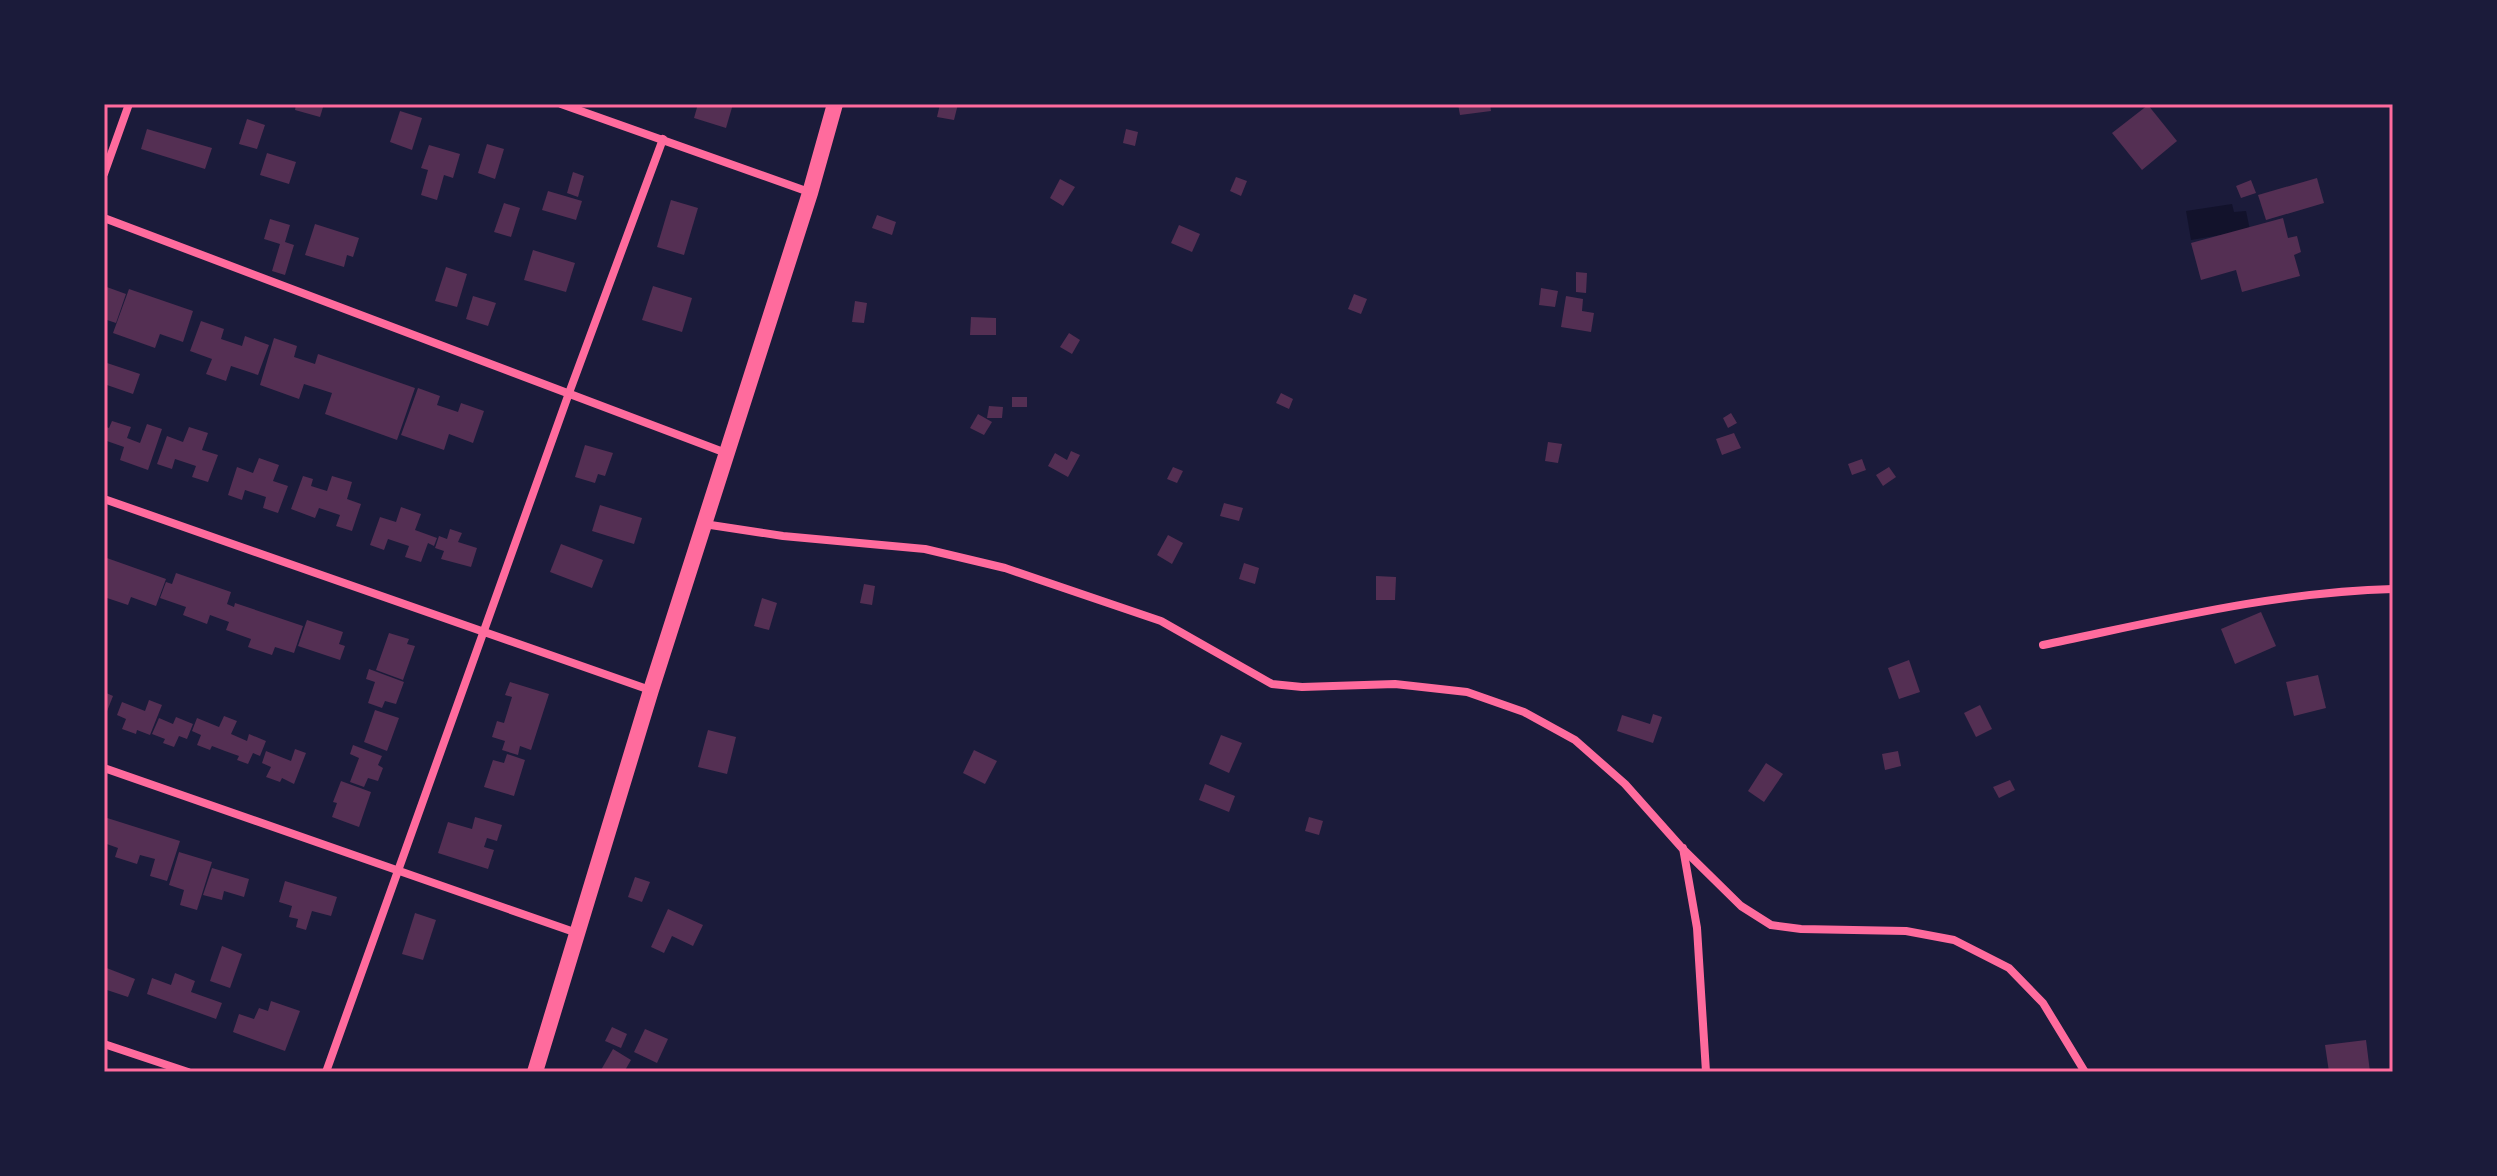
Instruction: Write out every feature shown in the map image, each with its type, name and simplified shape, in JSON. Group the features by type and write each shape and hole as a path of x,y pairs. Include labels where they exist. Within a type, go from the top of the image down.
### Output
{"main road":[{"path":"535,1072 651,690 810,193 835,104"}],"street":[{"path":"104,174 129,104"},
{"path":"561,104 810,193"},
{"path":"326,1072 663,139"},
{"path":"104,218 727,453"},
{"path":"104,499 651,690"},
{"path":"704,524 783,536 925,549 1005,568 1161,621 1272,684 1302,687 1395,684 1467,692 1524,712 1575,740 1625,784 1682,848 1741,906 1771,925 1801,929 1906,931 1954,940 2009,968 2043,1003 2084,1071"},
{"path":"2043,645 2256,601 2348,590 2393,589"},
{"path":"104,768 577,933"},
{"path":"1682,848 1697,928 1706,1072"},
{"path":"104,1044 188,1072"}],"shaded area":[{"path":"2232,204 2234,212 2246,211 2250,230 2191,240 2186,211"}],"building":[{"path":"296,104 324,104 320,117 295,110"},
{"path":"698,104 733,104 726,128 694,118"},
{"path":"940,104 958,104 954,120 937,117"},
{"path":"1458,104 1490,104 1491,111 1460,115"},
{"path":"2148,105 2177,141 2142,170 2112,133"},
{"path":"400,111 422,118 412,150 390,142"},
{"path":"247,119 265,125 257,149 239,144"},
{"path":"147,129 212,148 205,169 141,149"},
{"path":"1126,129 1138,132 1135,146 1123,143"},
{"path":"487,144 504,149 495,179 478,173"},
{"path":"429,145 460,154 453,178 444,175 437,200 421,195 428,170 421,168"},
{"path":"267,153 296,162 289,184 260,175"},
{"path":"573,172 584,176 578,197 567,193"},
{"path":"1236,177 1247,181 1241,196 1230,191"},
{"path":"2317,178 2324,203 2266,220 2258,195"},
{"path":"1060,179 1075,187 1063,206 1050,198"},
{"path":"2251,180 2256,193 2241,198 2236,186"},
{"path":"548,191 582,201 576,220 542,210"},
{"path":"671,200 698,208 684,255 657,247"},
{"path":"504,203 520,208 511,237 494,232"},
{"path":"877,215 896,222 892,235 872,228"},
{"path":"2283,218 2288,238 2297,236 2301,252 2294,255 2300,276 2242,292 2236,270 2201,280 2191,243"},
{"path":"270,219 290,225 285,242 294,245 285,275 272,271 280,244 264,239"},
{"path":"315,224 359,238 353,257 347,255 344,267 305,255"},
{"path":"1179,225 1200,234 1192,252 1171,243"},
{"path":"533,250 575,263 566,292 524,280"},
{"path":"446,267 467,274 457,307 435,301"},
{"path":"1576,272 1587,273 1586,293 1576,292"},
{"path":"104,286 126,294 116,323 104,319"},
{"path":"653,286 692,298 682,332 642,320"},
{"path":"1541,288 1558,291 1555,307 1539,305"},
{"path":"129,289 193,311 183,342 160,334 155,348 113,333"},
{"path":"1354,294 1367,299 1361,314 1348,309"},
{"path":"473,296 496,303 488,326 466,319"},
{"path":"1566,296 1583,299 1582,311 1594,313 1591,332 1561,327"},
{"path":"855,301 867,303 864,323 852,322"},
{"path":"971,317 996,318 996,335 970,335"},
{"path":"201,321 224,329 221,339 242,346 245,336 269,345 258,375 231,366 226,381 206,374 212,359 190,351"},
{"path":"1069,333 1080,340 1072,354 1060,347"},
{"path":"274,338 297,346 294,357 315,364 318,354 415,388 397,440 325,414 332,393 304,384 299,399 260,385"},
{"path":"104,362 140,374 133,394 104,384"},
{"path":"418,388 440,396 437,405 458,412 461,403 484,411 473,443 449,434 444,450 401,435"},
{"path":"1281,393 1293,399 1289,409 1276,403"},
{"path":"1012,397 1027,397 1027,407 1012,407"},
{"path":"989,406 1003,407 1002,418 987,418"},
{"path":"1731,413 1737,423 1728,428 1723,418"},
{"path":"978,414 992,422 984,435 970,428"},
{"path":"112,421 131,427 127,438 140,443 147,424 162,429 148,470 120,460 124,447 104,440 104,426 109,428"},
{"path":"189,427 208,433 202,450 218,455 208,482 192,477 196,466 175,459 172,469 157,464 167,436 183,442"},
{"path":"1734,433 1741,448 1722,455 1716,439"},
{"path":"1548,442 1562,444 1558,463 1545,461"},
{"path":"585,445 613,453 605,476 598,474 595,483 575,477"},
{"path":"1071,451 1080,455 1068,477 1048,466 1055,453 1067,460"},
{"path":"259,458 279,465 273,481 288,486 278,513 263,508 266,497 245,490 242,500 228,495 237,467 253,473"},
{"path":"1862,459 1866,470 1852,475 1848,464"},
{"path":"1173,467 1183,471 1177,483 1167,479"},
{"path":"1889,467 1896,477 1883,486 1876,475"},
{"path":"303,476 313,479 311,486 327,491 332,476 352,482 347,499 361,504 352,531 336,526 340,515 319,508 315,518 291,509"},
{"path":"1224,503 1243,508 1239,521 1220,516"},
{"path":"600,505 642,518 634,544 592,531"},
{"path":"401,507 421,514 415,530 437,538 434,546 428,543 421,562 405,557 409,546 388,539 384,550 370,545 380,517 396,522"},
{"path":"450,529 462,533 458,542 477,548 471,567 441,559 444,551 435,548 439,536 447,539"},
{"path":"1168,535 1183,543 1172,564 1157,555"},
{"path":"561,544 603,560 592,588 550,572"},
{"path":"104,557 166,579 156,606 131,597 128,605 104,597 107,589 104,588"},
{"path":"1244,563 1259,568 1255,584 1239,579"},
{"path":"176,573 231,592 227,604 234,607 235,603 303,626 294,653 275,647 272,655 248,647 251,639 226,630 229,622 210,615 207,624 183,615 186,607 160,598 166,582 172,584"},
{"path":"1376,576 1396,577 1395,600 1376,600"},
{"path":"864,584 875,586 872,605 860,603"},
{"path":"762,598 777,603 769,630 754,626"},
{"path":"2261,612 2276,646 2235,664 2221,629"},
{"path":"307,620 343,632 339,644 345,646 340,660 298,646"},
{"path":"389,633 409,639 407,644 415,646 403,680 376,670"},
{"path":"1909,660 1920,692 1899,699 1888,668"},
{"path":"369,669 404,682 396,704 385,701 382,708 368,703 375,682 366,679"},
{"path":"2318,675 2326,708 2294,716 2286,682"},
{"path":"510,682 549,694 531,750 520,746 518,755 502,750 505,741 492,737 497,721 504,723 512,697 505,695"},
{"path":"104,692 113,696 104,719"},
{"path":"149,700 162,705 150,735 122,729 126,719 117,715 122,702 145,711"},
{"path":"1980,705 1992,729 1976,737 1964,713"},
{"path":"375,710 399,718 387,751 364,742"},
{"path":"1653,714 1662,717 1653,743 1617,731 1622,715 1650,724"},
{"path":"224,716 237,721 231,734 247,741 249,734 266,741 260,756 253,753 248,764 237,760 239,756 212,746 210,750 197,745 201,735 192,731 197,718 219,727"},
{"path":"176,717 193,724 187,739 179,736 174,747 152,734 159,718 173,724"},
{"path":"708,730 736,737 727,774 698,767"},
{"path":"1221,735 1242,743 1229,773 1209,764"},
{"path":"353,745 382,756 378,765 383,768 378,781 368,778 364,787 350,782 359,758 350,754"},
{"path":"295,749 306,753 294,784 282,778 280,782 266,777 271,767 262,763 266,751 291,761"},
{"path":"974,750 997,761 985,784 963,773"},
{"path":"1898,751 1901,766 1885,770 1882,754"},
{"path":"507,754 525,760 514,796 484,787 493,760 504,763"},
{"path":"1766,763 1783,774 1764,802 1748,791"},
{"path":"2010,780 2015,790 1999,798 1993,787"},
{"path":"341,781 371,792 359,827 332,817 337,803 333,802"},
{"path":"1205,784 1235,796 1229,812 1199,800"},
{"path":"104,817 180,841 167,881 150,876 155,859 140,855 137,864 115,857 118,848 104,843"},
{"path":"475,817 502,825 497,841 487,838 484,847 494,850 488,869 438,853 448,822 472,829"},
{"path":"1309,817 1323,821 1319,835 1305,831"},
{"path":"179,852 212,862 197,910 180,905 184,890 169,885"},
{"path":"212,868 249,879 244,897 224,891 222,900 203,895"},
{"path":"635,877 650,882 642,902 628,897"},
{"path":"285,881 337,897 331,916 312,911 306,930 296,927 298,919 289,917 292,906 279,902"},
{"path":"668,909 703,925 693,946 672,936 664,953 651,947"},
{"path":"415,913 436,920 423,960 402,954"},
{"path":"222,946 242,954 230,988 210,981"},
{"path":"104,967 135,979 128,997 104,989"},
{"path":"175,973 195,981 191,992 222,1003 216,1019 147,994 152,978 171,985"},
{"path":"271,1001 300,1011 285,1051 233,1032 239,1014 254,1019 259,1008 268,1011"},
{"path":"612,1027 627,1034 621,1048 605,1041"},
{"path":"645,1029 668,1039 657,1063 634,1052"},
{"path":"2366,1040 2370,1072 2329,1072 2325,1045"},
{"path":"613,1049 631,1060 624,1072 601,1070"}]}
